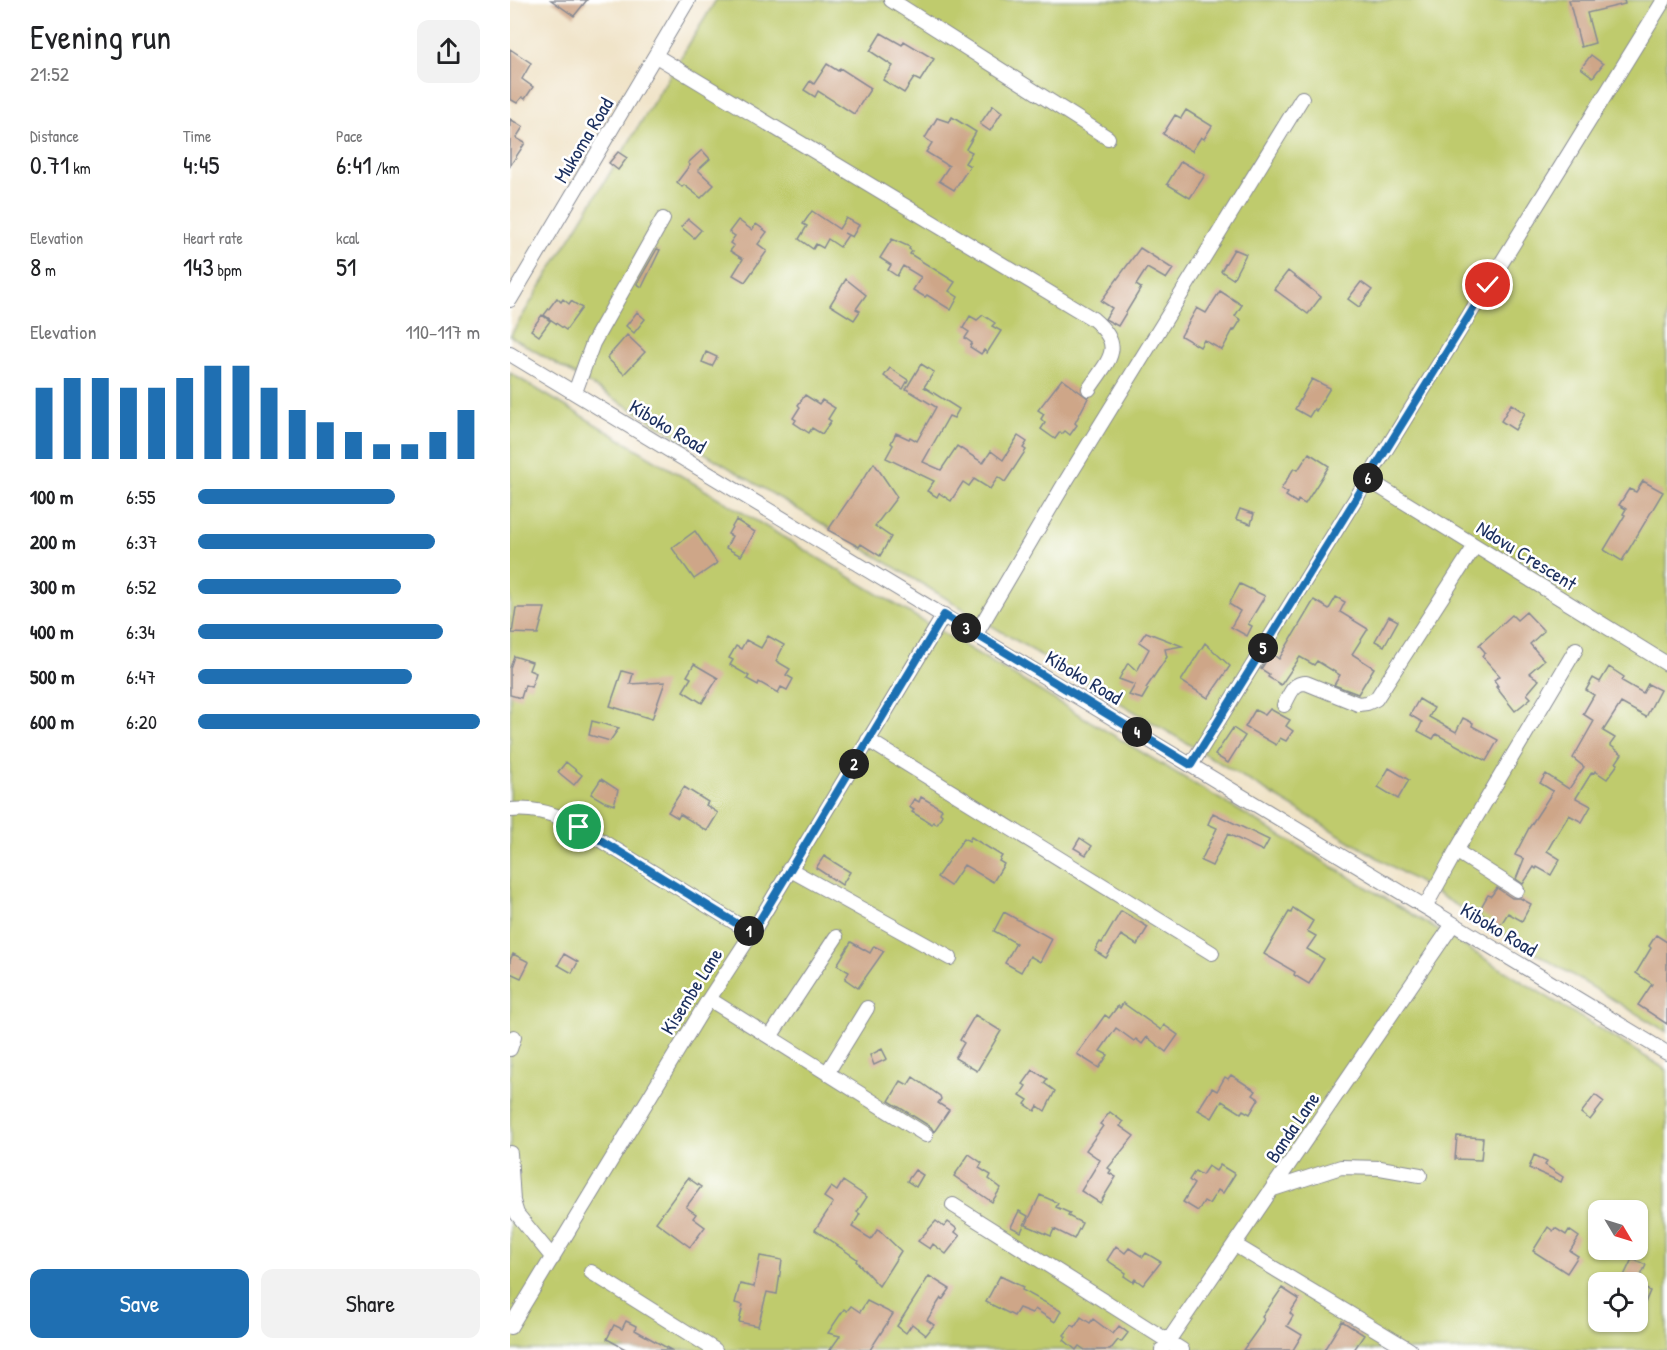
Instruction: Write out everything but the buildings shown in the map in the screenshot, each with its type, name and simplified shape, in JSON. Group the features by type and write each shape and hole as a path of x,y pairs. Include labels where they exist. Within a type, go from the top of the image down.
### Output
{"street":[{"name":"Mukoma Road","path":"510,300 688,0"},
{"path":"891,0 1108,138"},
{"path":"1191,765 1664,0"},
{"path":"656,56 1093,319 1105,329 1112,339 1112,351 1089,389"},
{"path":"976,634 1066,481 1302,98"},
{"path":"574,392 593,344 663,219"},
{"name":"Kiboko Road","path":"510,354 1667,1053"},
{"name":"Ndovu Crescent","path":"1367,479 1667,664"},
{"path":"1284,705 1295,685 1300,683 1306,683 1358,704 1367,704 1376,699 1475,546"},
{"name":"Kisembe Lane","path":"511,1322 553,1258 944,615"},
{"path":"1425,907 1576,650"},
{"path":"868,740 1212,953"},
{"path":"510,810 528,808 549,812 569,821 752,933"},
{"path":"1456,851 1517,890"},
{"path":"789,869 950,958"},
{"name":"Banda Lane","path":"1165,1346 1453,924"},
{"path":"770,1037 836,937"},
{"path":"709,999 926,1135"},
{"path":"827,1073 867,1008"},
{"path":"510,1154 513,1201 517,1214 553,1258"},
{"path":"1273,1189 1341,1167 1380,1168 1420,1175"},
{"path":"953,1205 1165,1346 1182,1350"},
{"path":"1234,1245 1410,1350"},
{"path":"591,1272 715,1350"}],"green space":[{"path":"716,0 1667,0 1667,1032 510,336"},
{"path":"510,373 1667,1070 1667,1350 510,1350"}],"route":[{"path":"579,827 752,933 944,615 1191,765 1488,285"}]}
